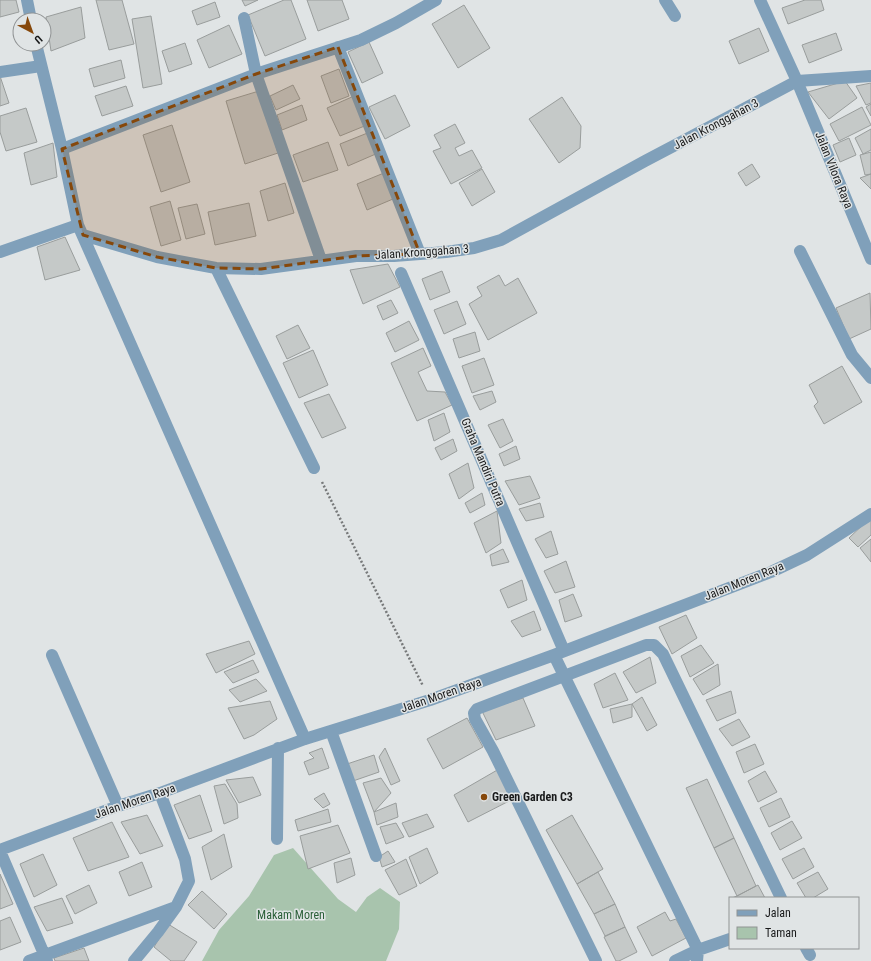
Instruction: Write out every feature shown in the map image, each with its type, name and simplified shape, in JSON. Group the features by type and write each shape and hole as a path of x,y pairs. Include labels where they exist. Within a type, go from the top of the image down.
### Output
{"street":[{"path":"27,0 29,12"},
{"path":"62,149 256,74 360,40 396,23 436,0"},
{"path":"665,0 675,16"},
{"name":"Jalan Vilora Raya","path":"760,0 798,81 871,259"},
{"path":"244,18 256,74 321,260"},
{"path":"338,47 420,254"},
{"path":"38,52 81,230 305,739"},
{"path":"0,72 41,66"},
{"path":"798,81 871,76"},
{"name":"Jalan Kronggahan 3","path":"81,230 157,257 216,268 261,269 356,256 420,254 474,248 501,240 645,161 798,81"},
{"path":"0,252 81,230"},
{"path":"800,250 852,355 871,378"},
{"path":"216,268 314,468"},
{"name":"Graha Mandiri Putra","path":"401,273 559,653 564,676 698,956"},
{"name":"Jalan Moren Raya","path":"0,851 118,806 160,793 278,748 430,700 559,653 771,572 807,555 871,514"},
{"path":"596,961 496,758 475,719 474,713 477,709 646,644 654,645 659,649 781,897"},
{"path":"52,655 118,806"},
{"path":"331,731 376,856"},
{"path":"277,840 278,748"},
{"path":"134,961 176,907 189,881 186,860 160,793"},
{"path":"0,851 46,958"},
{"path":"29,961 46,958 176,907"},
{"path":"675,961 698,956 729,940"}],"path":[{"path":"314,468 430,700"}],"highlighted area":[{"path":"338,47 420,254 356,256 261,269 216,268 157,257 83,235 62,149 256,74"}],"green space":[{"name":"Makam Moren","path":"293,848 338,899 356,912 367,897 380,888 400,902 399,929 386,961 202,961 219,930 249,896 274,855"}],"building":[{"path":"0,0 16,0 19,12 12,12 12,14 0,17"},
{"path":"96,0 122,0 134,44 109,50"},
{"path":"242,0 258,0 245,6"},
{"path":"284,0 291,0 306,39 265,56 248,15"},
{"path":"307,0 342,0 349,19 318,31"},
{"path":"805,0 821,0 824,10 788,24 782,8"},
{"path":"215,2 220,17 197,25 192,11"},
{"path":"464,5 490,48 458,68 432,24"},
{"path":"81,7 85,38 52,51 52,15"},
{"path":"151,16 162,84 143,88 132,19"},
{"path":"229,25 242,54 209,68 197,40"},
{"path":"759,28 769,51 739,64 729,41"},
{"path":"836,33 842,50 809,63 802,45"},
{"path":"369,42 383,73 362,83 348,52"},
{"path":"185,43 192,64 169,72 162,51"},
{"path":"121,60 125,78 94,87 89,69"},
{"path":"339,69 349,96 331,103 321,76"},
{"path":"0,76 9,103 0,106"},
{"path":"845,81 857,98 829,119 808,92"},
{"path":"871,83 871,103 866,105 856,86"},
{"path":"293,85 300,99 276,110 270,96"},
{"path":"126,86 133,106 102,116 95,96"},
{"path":"259,91 278,153 245,164 226,101"},
{"path":"395,95 410,126 385,139 369,107"},
{"path":"354,96 367,125 340,136 327,108"},
{"path":"562,97 581,126 580,148 559,163 529,119"},
{"path":"871,104 871,116 866,107"},
{"path":"302,105 307,120 282,130 277,115"},
{"path":"862,107 871,125 839,141 830,124"},
{"path":"26,108 37,142 6,151 0,132 0,116"},
{"path":"455,124 465,143 455,148 459,156 472,150 482,168 451,184 433,151 441,148 434,135"},
{"path":"172,125 190,182 161,192 143,135"},
{"path":"871,129 871,150 863,154 855,138"},
{"path":"370,132 378,153 348,166 340,144"},
{"path":"849,138 856,155 840,162 833,145"},
{"path":"328,142 338,170 303,182 293,155"},
{"path":"53,143 57,177 31,185 24,153"},
{"path":"871,152 871,174 865,175 860,155"},
{"path":"752,164 760,177 746,186 738,173"},
{"path":"482,169 495,192 472,206 459,183"},
{"path":"384,173 393,199 367,210 357,184"},
{"path":"871,174 871,189 860,178"},
{"path":"285,183 294,213 268,221 260,191"},
{"path":"170,201 181,240 161,246 150,207"},
{"path":"249,203 256,236 215,245 208,212"},
{"path":"197,204 205,234 186,239 178,208"},
{"path":"65,237 80,270 45,280 37,247"},
{"path":"388,264 400,287 363,304 350,270"},
{"path":"442,271 450,292 430,300 422,279"},
{"path":"499,275 505,286 518,278 537,313 488,340 469,304 482,296 477,287"},
{"path":"870,293 871,329 849,339 836,308"},
{"path":"391,300 398,313 383,320 377,306"},
{"path":"457,301 466,324 444,334 434,310"},
{"path":"409,321 419,340 395,352 386,333"},
{"path":"298,325 310,348 287,359 276,336"},
{"path":"475,332 480,351 459,358 453,339"},
{"path":"423,348 431,366 418,372 427,391 445,392 452,405 417,421 391,363"},
{"path":"313,350 328,385 299,398 283,363"},
{"path":"484,358 494,385 472,393 462,366"},
{"path":"842,366 862,402 824,424 814,406 818,402 809,385"},
{"path":"492,391 496,402 480,410 473,396"},
{"path":"329,394 346,428 322,438 304,403"},
{"path":"444,413 450,432 434,441 428,420"},
{"path":"503,419 513,441 500,448 488,425"},
{"path":"453,439 457,451 441,460 435,448"},
{"path":"516,446 520,459 504,466 499,454"},
{"path":"468,463 474,488 459,499 449,474"},
{"path":"530,476 540,498 519,505 505,481"},
{"path":"482,493 485,505 470,513 465,503"},
{"path":"540,503 544,517 526,521 519,509"},
{"path":"497,511 501,543 486,553 474,523"},
{"path":"869,519 871,521 871,535 858,547 849,538"},
{"path":"551,531 558,554 546,558 535,539"},
{"path":"871,539 871,562 860,548"},
{"path":"503,549 509,562 492,566 490,555"},
{"path":"566,561 575,587 555,593 544,571"},
{"path":"522,580 527,600 508,608 500,590"},
{"path":"573,594 582,616 565,622 559,600"},
{"path":"534,611 541,630 522,637 511,621"},
{"path":"686,615 697,638 672,654 659,627"},
{"path":"249,641 255,654 216,673 206,654"},
{"path":"701,645 714,663 690,677 681,656"},
{"path":"650,657 656,683 636,693 623,672"},
{"path":"253,660 259,672 233,683 224,672"},
{"path":"718,664 720,685 703,695 693,679"},
{"path":"615,673 628,700 603,708 594,684"},
{"path":"256,679 267,691 240,702 229,690"},
{"path":"731,691 736,713 717,721 706,700"},
{"path":"642,697 657,725 647,731 632,704"},
{"path":"523,698 535,726 496,740 482,711"},
{"path":"270,701 277,719 254,735 244,739 228,708"},
{"path":"632,704 632,717 613,723 610,709"},
{"path":"467,718 483,747 443,769 427,739"},
{"path":"739,719 750,737 732,746 719,729"},
{"path":"755,744 764,764 744,773 736,752"},
{"path":"322,748 329,768 309,775 304,762 314,758 309,753"},
{"path":"385,748 400,781 391,785 379,757"},
{"path":"374,755 379,772 353,781 347,764"},
{"name":"Green Garden C3","path":"499,769 513,799 468,822 454,795"},
{"path":"765,771 777,792 758,802 748,781"},
{"path":"253,777 261,795 239,803 226,780"},
{"path":"381,778 391,793 374,812 363,783"},
{"path":"707,779 734,838 714,848 686,788"},
{"path":"225,784 237,804 238,818 224,824 214,786"},
{"path":"324,793 330,804 323,808 314,799"},
{"path":"200,795 212,831 189,839 174,805"},
{"path":"781,798 790,817 769,827 760,808"},
{"path":"396,803 398,817 377,825 374,812"},
{"path":"328,809 331,822 298,831 295,820"},
{"path":"427,814 434,827 409,837 402,823"},
{"path":"147,815 163,846 140,854 121,822"},
{"path":"572,815 603,869 577,884 546,830"},
{"path":"792,821 802,838 780,850 771,833"},
{"path":"112,822 129,857 88,871 73,838"},
{"path":"396,823 404,837 386,844 380,827"},
{"path":"338,825 350,853 308,869 300,836"},
{"path":"224,834 232,867 211,880 202,847"},
{"path":"734,838 756,886 737,896 714,848"},
{"path":"427,848 438,873 420,884 409,857"},
{"path":"804,848 814,867 793,879 782,859"},
{"path":"388,851 395,862 382,867 379,857"},
{"path":"43,854 57,885 34,897 20,864"},
{"path":"351,858 355,875 337,883 334,863"},
{"path":"406,859 417,886 399,895 385,870"},
{"path":"142,862 152,887 129,896 119,872"},
{"path":"598,872 615,904 594,914 577,884"},
{"path":"818,872 828,889 815,897 805,897 797,883"},
{"path":"0,874 13,904 0,909"},
{"path":"89,885 97,903 75,914 66,896"},
{"path":"758,885 764,897 734,897"},
{"path":"202,891 227,914 214,929 188,905"},
{"path":"62,898 73,923 47,931 34,907"},
{"path":"615,904 625,927 605,936 594,914"},
{"path":"665,912 670,921 676,919 686,938 652,956 637,927"},
{"path":"10,917 21,942 0,950 0,921"},
{"path":"168,924 197,942 184,961 171,961 154,947"},
{"path":"625,927 637,952 616,961 604,937"},
{"path":"84,948 89,961 55,961 54,958"}],"place":[{"name":"Green Garden C3","path":"484,797"}]}
